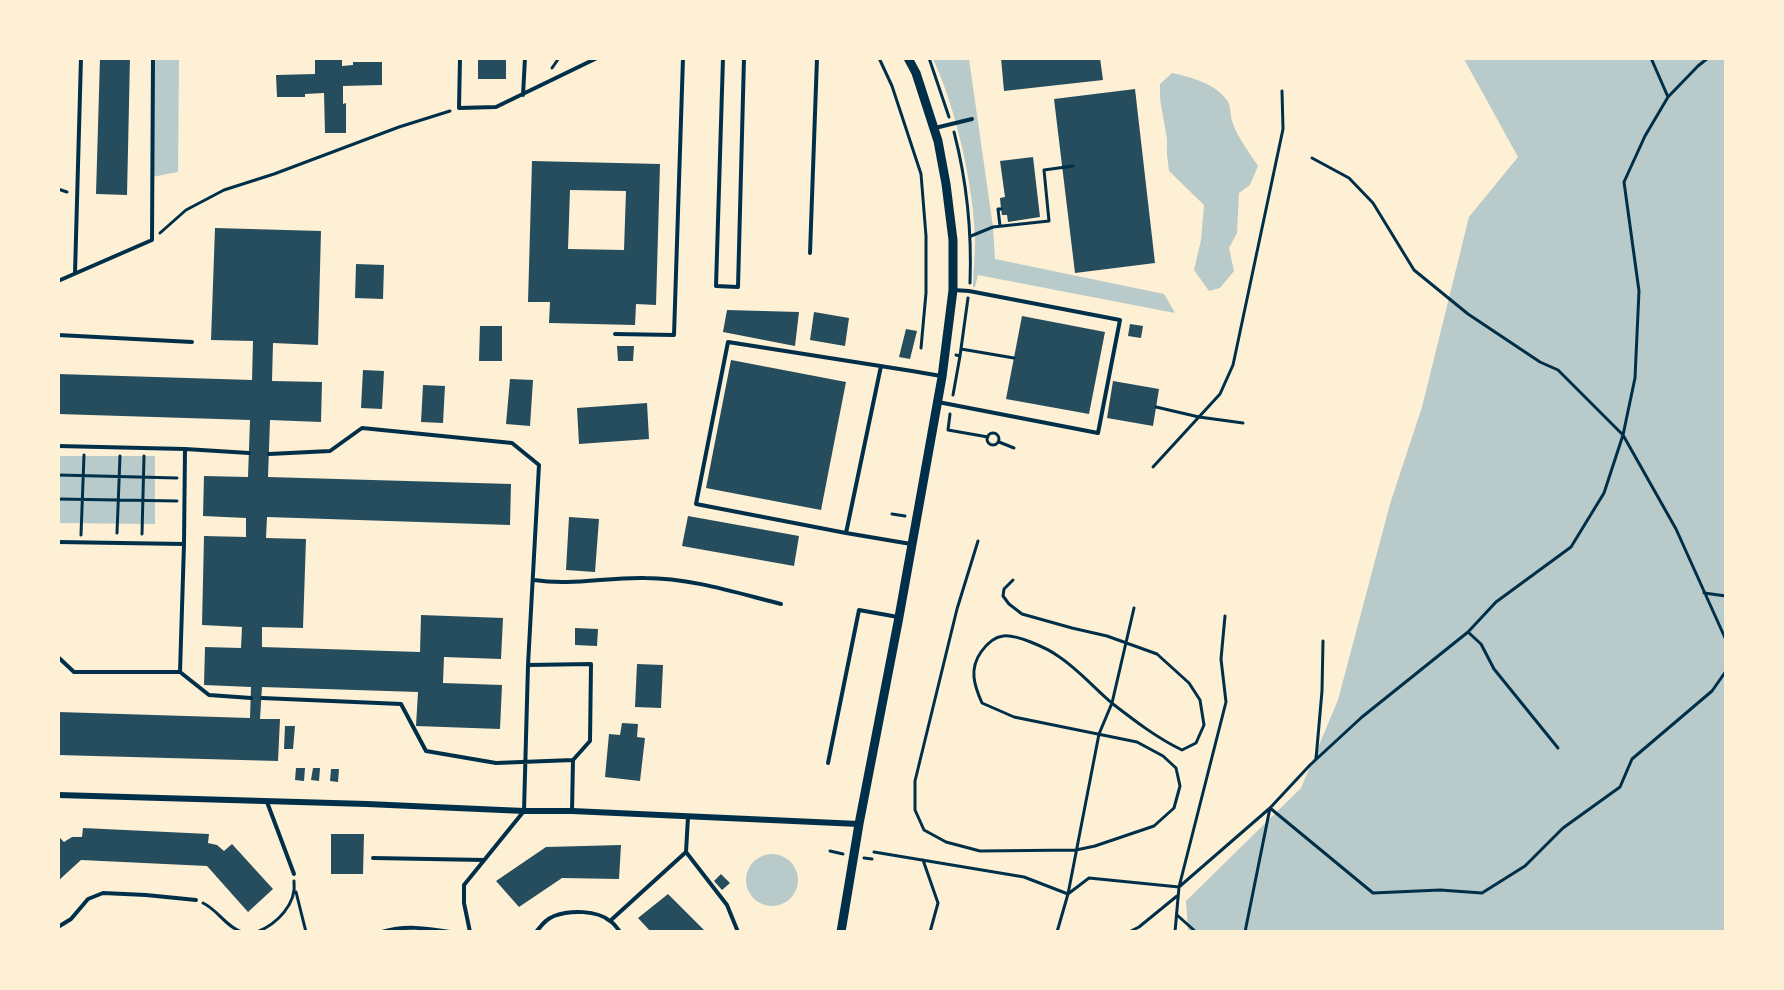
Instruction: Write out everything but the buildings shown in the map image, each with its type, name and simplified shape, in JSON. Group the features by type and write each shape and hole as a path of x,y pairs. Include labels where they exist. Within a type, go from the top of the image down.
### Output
{"street":[{"path":"841,932 942,377 954,290 953,240 938,141 916,74 908,58"},
{"path":"58,795 572,811 859,824"}],"lane":[{"path":"75,273 81,58"},
{"path":"58,281 152,240 153,58"},
{"path":"460,58 459,108 496,107 597,58"},
{"path":"524,95 525,58"},
{"path":"615,334 674,335 683,58"},
{"path":"723,58 716,286 738,287 744,58"},
{"path":"810,253 817,58"},
{"path":"934,128 972,119"},
{"path":"937,402 1098,433 1120,320 954,290"},
{"path":"58,336 192,342"},
{"path":"912,544 696,504 728,342 942,377"},
{"path":"846,533 881,366"},
{"path":"269,454 330,451 362,428 512,443 539,465 528,665 524,811 464,885 464,903 470,932"},
{"path":"58,446 249,453"},
{"path":"180,672 185,449"},
{"path":"58,542 184,544"},
{"path":"534,580 556,584 645,578 693,582 781,604"},
{"path":"828,763 859,610 899,617"},
{"path":"58,657 74,672 180,672 209,695 251,698"},
{"path":"528,665 591,664 590,741 573,759 572,811"},
{"path":"262,699 401,704 426,751 496,763 573,759"},
{"path":"267,801 294,874"},
{"path":"688,817 686,852 727,906 738,932"},
{"path":"610,921 686,852"},
{"path":"373,858 484,860"},
{"path":"58,927 70,920 88,899 103,893 196,900"},
{"path":"536,932 546,921 556,915 578,912 597,914 610,921 620,932"},
{"path":"382,932 398,927 414,927 450,932"}],"path":[{"path":"879,58 892,86 921,174 926,236 926,282 921,348"},
{"path":"1651,58 1668,97"},
{"path":"1068,894 1089,878 1179,887 1270,808 1362,717 1468,632 1496,602 1571,547 1604,493 1623,435 1635,378 1639,291 1624,183 1645,136 1668,97 1708,58"},
{"path":"1153,467 1220,394 1233,365 1283,129 1282,91"},
{"path":"152,240 186,210 224,190 274,174 399,127 459,108"},
{"path":"1312,158 1349,178 1373,203 1414,270 1468,314 1540,362 1558,370 1623,435 1676,529 1725,640"},
{"path":"971,236 1000,226 1049,221 1044,170 1073,166"},
{"path":"1000,226 998,210 1001,209"},
{"path":"961,349 1014,358"},
{"path":"960,356 948,430 987,437 996,434 999,442"},
{"path":"1156,407 1198,417 1243,423"},
{"path":"987,437 987,442 991,445 996,446 999,442"},
{"path":"999,442 1014,448"},
{"path":"80,542 85,447"},
{"path":"117,543 120,448"},
{"path":"141,543 144,448"},
{"path":"58,475 185,478"},
{"path":"58,499 184,501"},
{"path":"978,541 957,609 915,781 915,810 924,830 946,842 980,851 1076,850 1154,826 1174,808 1180,786 1176,768 1163,756 1137,742 1014,717 982,703 973,683 977,658 987,644 1002,636 1020,638 1058,655 1112,703 1162,740 1182,750 1196,742 1204,725 1200,700 1189,683 1157,654 1126,641 1022,614 1003,596 1004,589 1013,580"},
{"path":"1704,593 1725,596"},
{"path":"1057,932 1068,894 1098,734 1112,703 1134,608"},
{"path":"1175,932 1179,887 1226,702 1221,659 1225,616"},
{"path":"1468,632 1481,644 1494,669 1558,748"},
{"path":"1316,760 1322,691 1323,641"},
{"path":"1270,808 1372,893 1440,890 1482,894 1525,866 1563,828 1620,788 1632,759 1712,691 1725,671"},
{"path":"1245,932 1270,808"},
{"path":"874,852 1024,877 1068,894"},
{"path":"923,860 938,903 930,932"},
{"path":"294,874 295,890 306,932"},
{"path":"256,932 265,930 287,910 295,890"},
{"path":"1129,932 1139,927 1178,896"},
{"path":"196,900 213,908 235,930 242,932"},
{"path":"1176,914 1196,932"}],"shaded area":[{"path":"153,59 179,59 178,172 152,177"},
{"path":"933,59 969,59 993,227 995,259 1164,294 1175,313 978,275 975,287 973,287 974,220 967,173 956,124"},
{"path":"1464,59 1725,59 1725,931 1188,931 1186,901 1301,788 1338,700 1390,504 1422,407 1469,217 1518,157"},
{"path":"1172,73 1201,82 1221,93 1229,104 1237,133 1258,166 1250,185 1239,193 1237,233 1229,248 1234,271 1220,288 1209,291 1194,270 1201,240 1204,205 1169,171 1160,84"},
{"path":"59,456 155,456 155,524 59,523"},
{"path":"772,854 782,856 790,862 796,870 798,880 796,890 790,898 782,904 772,906 762,904 754,898 748,890 746,880 748,870 754,862 762,856"}]}
